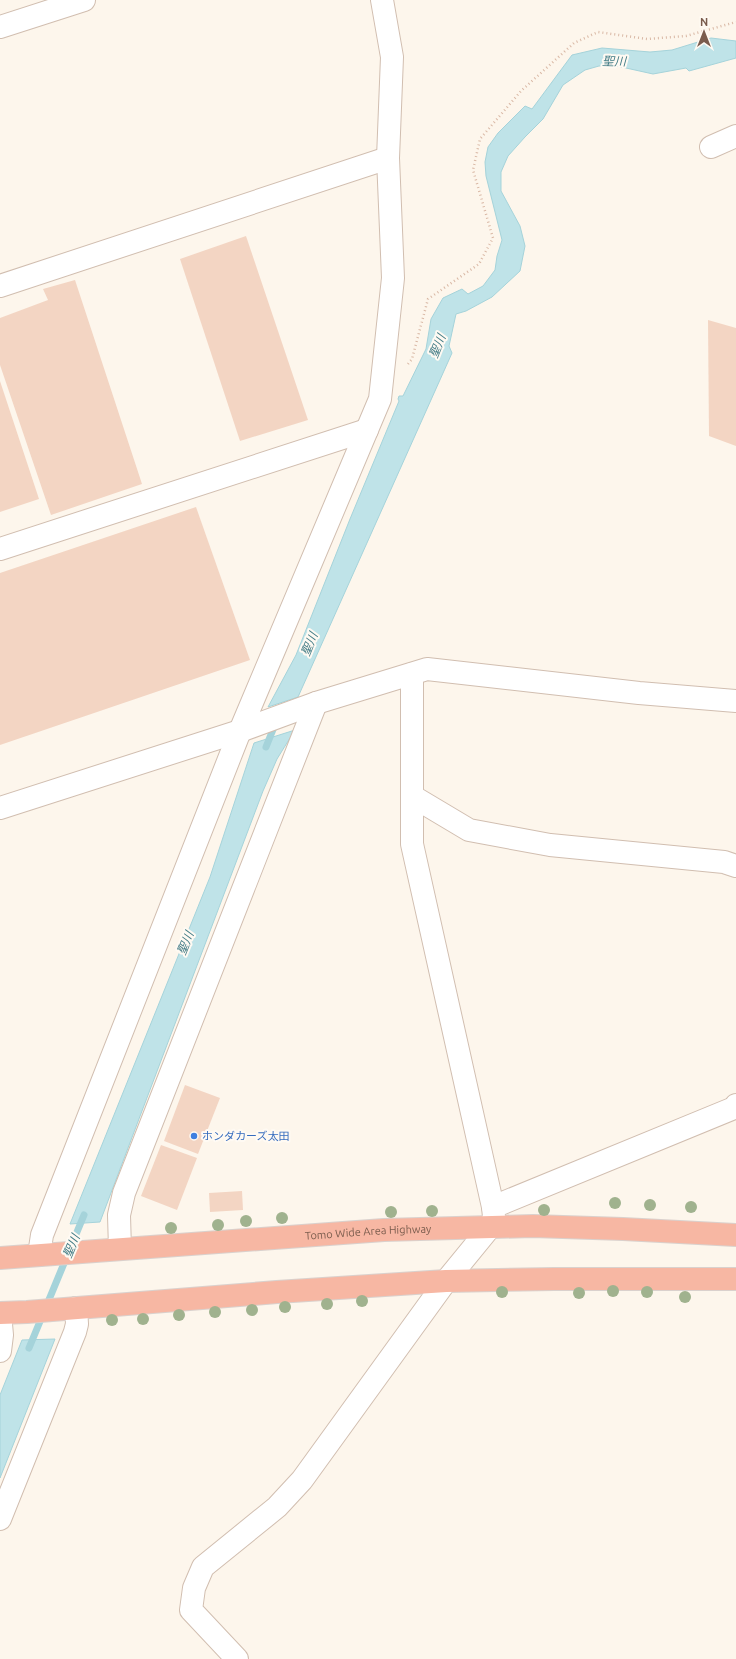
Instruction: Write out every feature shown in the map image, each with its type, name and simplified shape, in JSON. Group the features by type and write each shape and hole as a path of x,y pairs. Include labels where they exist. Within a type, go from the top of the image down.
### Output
{"highway":[{"name":"Tomo Wide Area Highway","path":"0,1258 384,1230 492,1217 623,1229 736,1235"},
{"path":"0,1313 446,1281 554,1279 736,1279"}],"street":[{"path":"0,27 84,0"},
{"path":"44,1255 42,1234 240,731 380,398 393,278 388,158 392,57 382,0"},
{"path":"711,147 736,136"},
{"path":"0,286 388,158"},
{"path":"0,549 367,430"},
{"path":"0,808 240,731 307,706 426,669 639,693 736,701"},
{"path":"412,674 412,844 492,1217"},
{"path":"120,1249 119,1215 124,1193 307,706"},
{"path":"412,796 470,830 550,845 724,862 736,866"},
{"path":"238,1659 191,1610 194,1588 203,1567 277,1507 302,1480 492,1217 734,1108 736,1105"},
{"path":"0,1519 75,1332 77,1324 74,1308"},
{"path":"0,1313 2,1335 0,1351"}],"path":[{"path":"408,365 412,359 428,299 480,264 493,238 474,170 480,139 521,91 574,43 598,32 647,39 686,36 736,22"}],"water":[{"path":"711,38 736,41 736,58 689,71 686,68 653,74 617,66 599,66 585,70 563,85 543,119 508,156 501,172 501,191 520,226 525,246 520,271 492,297 466,311 456,314 449,346 452,353 298,697 268,707 296,655 399,401 399,396 403,396 426,349 431,319 443,298 462,289 468,294 483,286 495,270 497,256 502,240 486,176 485,162 488,147 498,133 525,106 532,109 572,55 602,48 650,52 672,50"},
{"path":"295,730 277,759 263,791 100,1222 70,1224 210,877 254,743"},
{"path":"55,1339 0,1478 0,1395 22,1340"}],"building":[{"path":"246,236 308,420 240,441 180,259"},
{"path":"75,280 142,484 51,515 0,365 0,318 48,300 43,289"},
{"path":"708,320 736,328 736,446 709,436"},
{"path":"0,381 39,499 0,512"},
{"path":"196,507 250,660 0,745 0,573"},
{"path":"185,1085 220,1098 198,1154 164,1141"},
{"path":"161,1145 197,1158 177,1210 141,1196"},
{"path":"242,1191 243,1210 210,1212 209,1193"}],"waterway":[{"name":"聖川","path":"266,747 276,722"},
{"name":"聖川","path":"29,1348 84,1215"}],"place":[{"name":"ホンダカーズ太田","path":"194,1136"}]}
